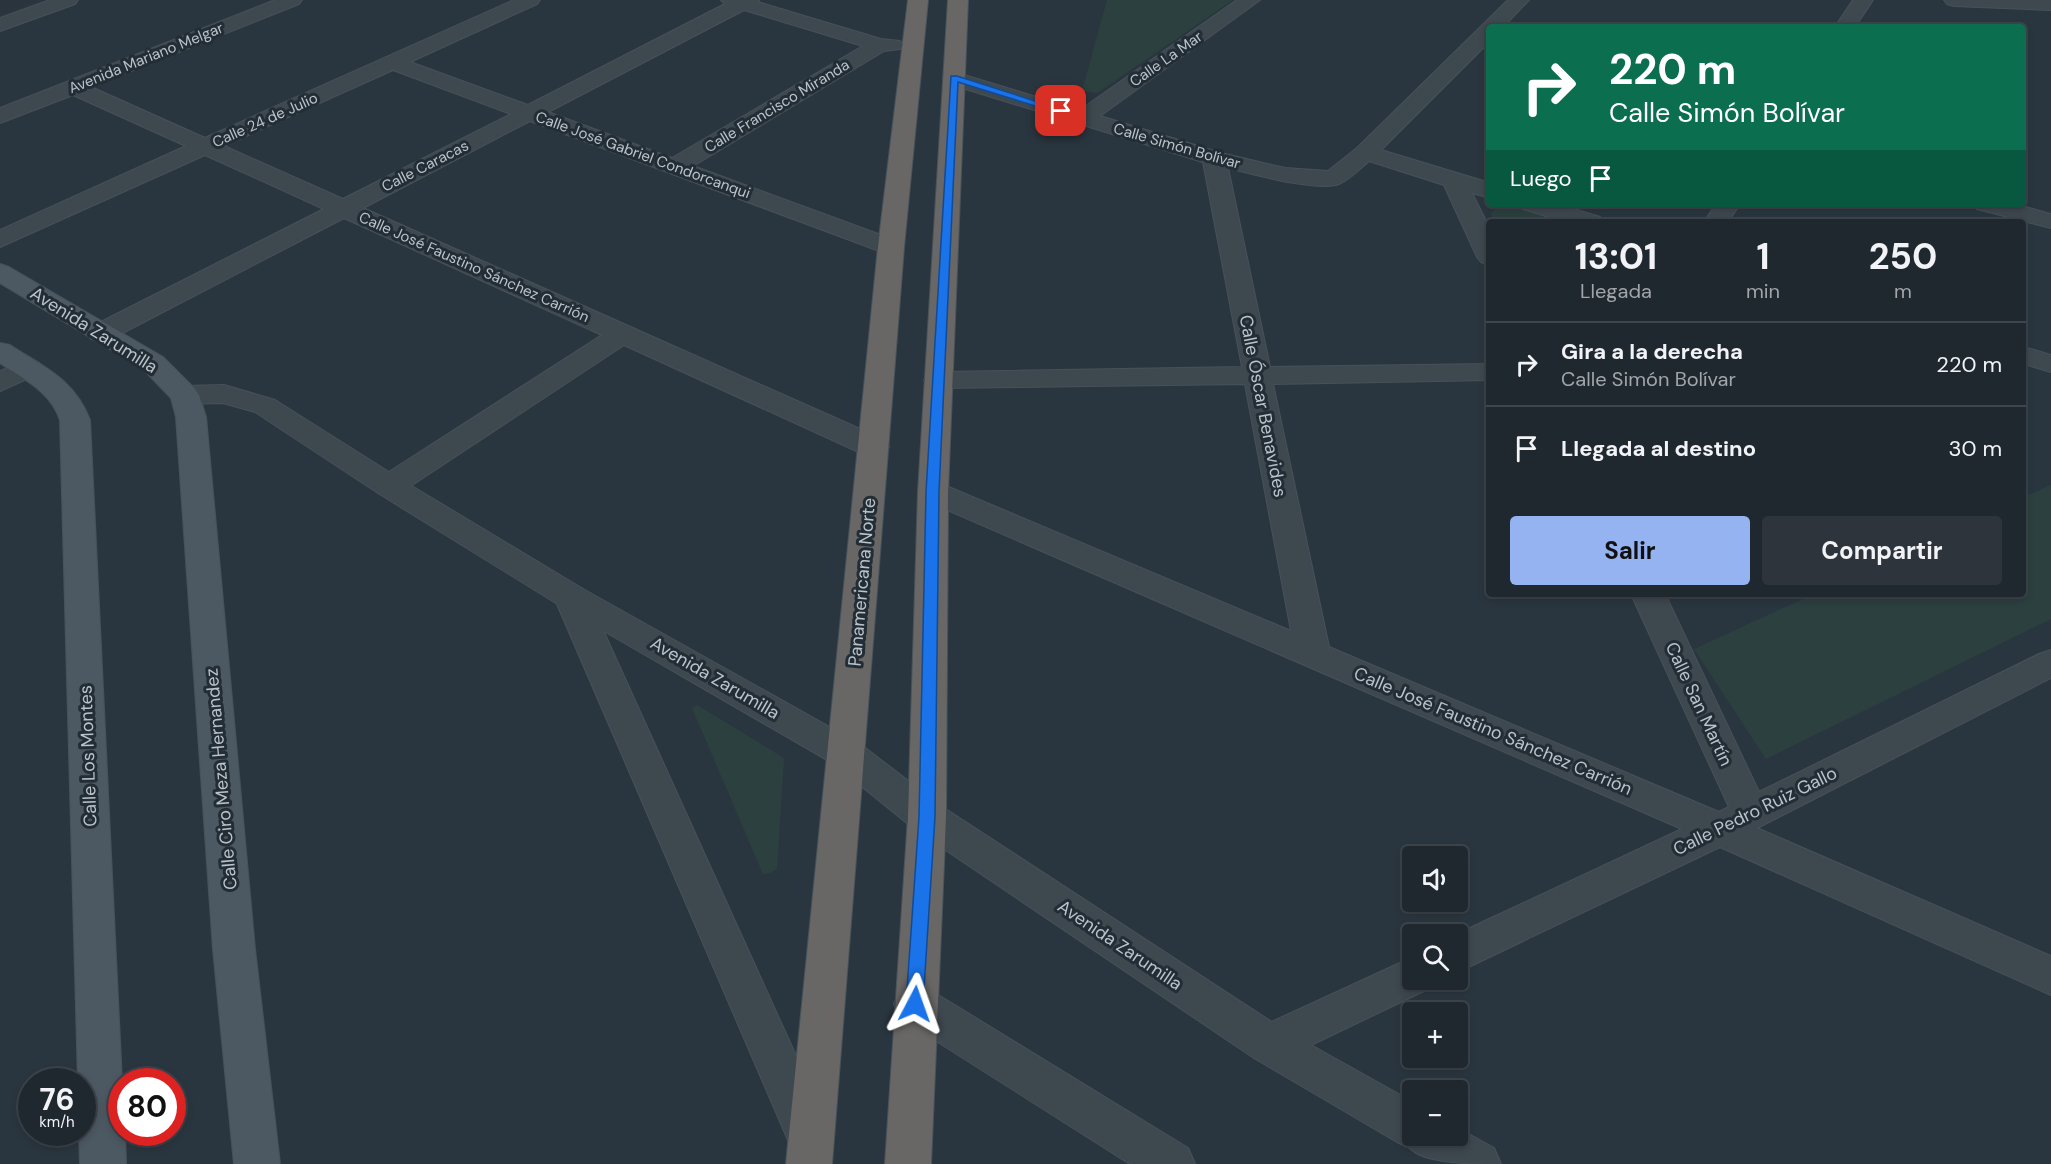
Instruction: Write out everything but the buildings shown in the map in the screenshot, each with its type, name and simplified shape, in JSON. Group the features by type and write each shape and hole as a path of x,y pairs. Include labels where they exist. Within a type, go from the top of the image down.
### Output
{"highway":[{"name":"Panamericana Norte","path":"810,1153 891,247 918,0"},
{"path":"908,1164 927,817 933,492 958,0"}],"main road":[{"name":"Avenida Zarumilla","path":"0,272 153,363 184,395"},
{"name":"Calle Los Montes","path":"9,367 68,401 75,420 103,1164"},
{"name":"Calle Ciro Meza Hernandez","path":"184,395 191,417 233,937 257,1164"}],"street":[{"path":"0,25 68,0"},
{"name":"Avenida Mariano Melgar","path":"0,116 292,0"},
{"name":"Calle 24 de Julio","path":"0,239 530,0"},
{"name":"Calle La Mar","path":"1083,118 1250,0"},
{"path":"1495,24 1519,0"},
{"path":"1847,24 1863,0"},
{"path":"1954,0 2051,4"},
{"path":"741,1 880,45 913,45"},
{"name":"Calle Caracas","path":"100,333 529,113 741,1"},
{"path":"1486,33 1365,153 1486,190"},
{"name":"Calle Francisco Miranda","path":"674,167 880,45"},
{"path":"1465,54 1486,59"},
{"name":"Calle José Gabriel Condorcanqui","path":"394,63 891,247"},
{"name":"Calle Simón Bolívar","path":"954,78 1214,158 1285,176 1333,178 1365,153"},
{"name":"Calle José Faustino Sánchez Carrión","path":"73,87 874,447"},
{"name":"Calle Óscar Benavides","path":"1214,158 1313,654"},
{"path":"1454,180 1486,248"},
{"path":"1542,207 1581,219"},
{"path":"1997,207 2051,221"},
{"path":"389,486 623,334"},
{"path":"2026,356 2051,364"},
{"path":"938,380 1486,372"},
{"name":"Avenida Zarumilla","path":"184,395 224,394 265,406 389,486 571,597 847,754 927,817 1269,1044 1402,1121"},
{"name":"Calle José Faustino Sánchez Carrión","path":"933,492 1313,654 1736,821 2051,976"},
{"path":"571,597 810,1153"},
{"name":"Calle San Martín","path":"1649,597 1736,821"},
{"name":"Calle Pedro Ruiz Gallo","path":"1468,949 1736,821 2051,663"},
{"path":"1269,1044 1402,981"},
{"path":"915,1004 1172,1164"},
{"path":"1446,1146 1478,1164"}],"green space":[{"path":"1107,0 1233,0 1097,93 1082,91"},
{"path":"1496,207 1522,207 1560,219 1494,219 1491,214"},
{"path":"2051,485 2051,619 1766,759 1694,649 1807,597 2026,597 2026,496"},
{"path":"697,705 784,758 777,869 770,873 763,874 692,708"}],"route":[{"path":"915,1004 927,817 933,492 954,78 1061,111"}]}
